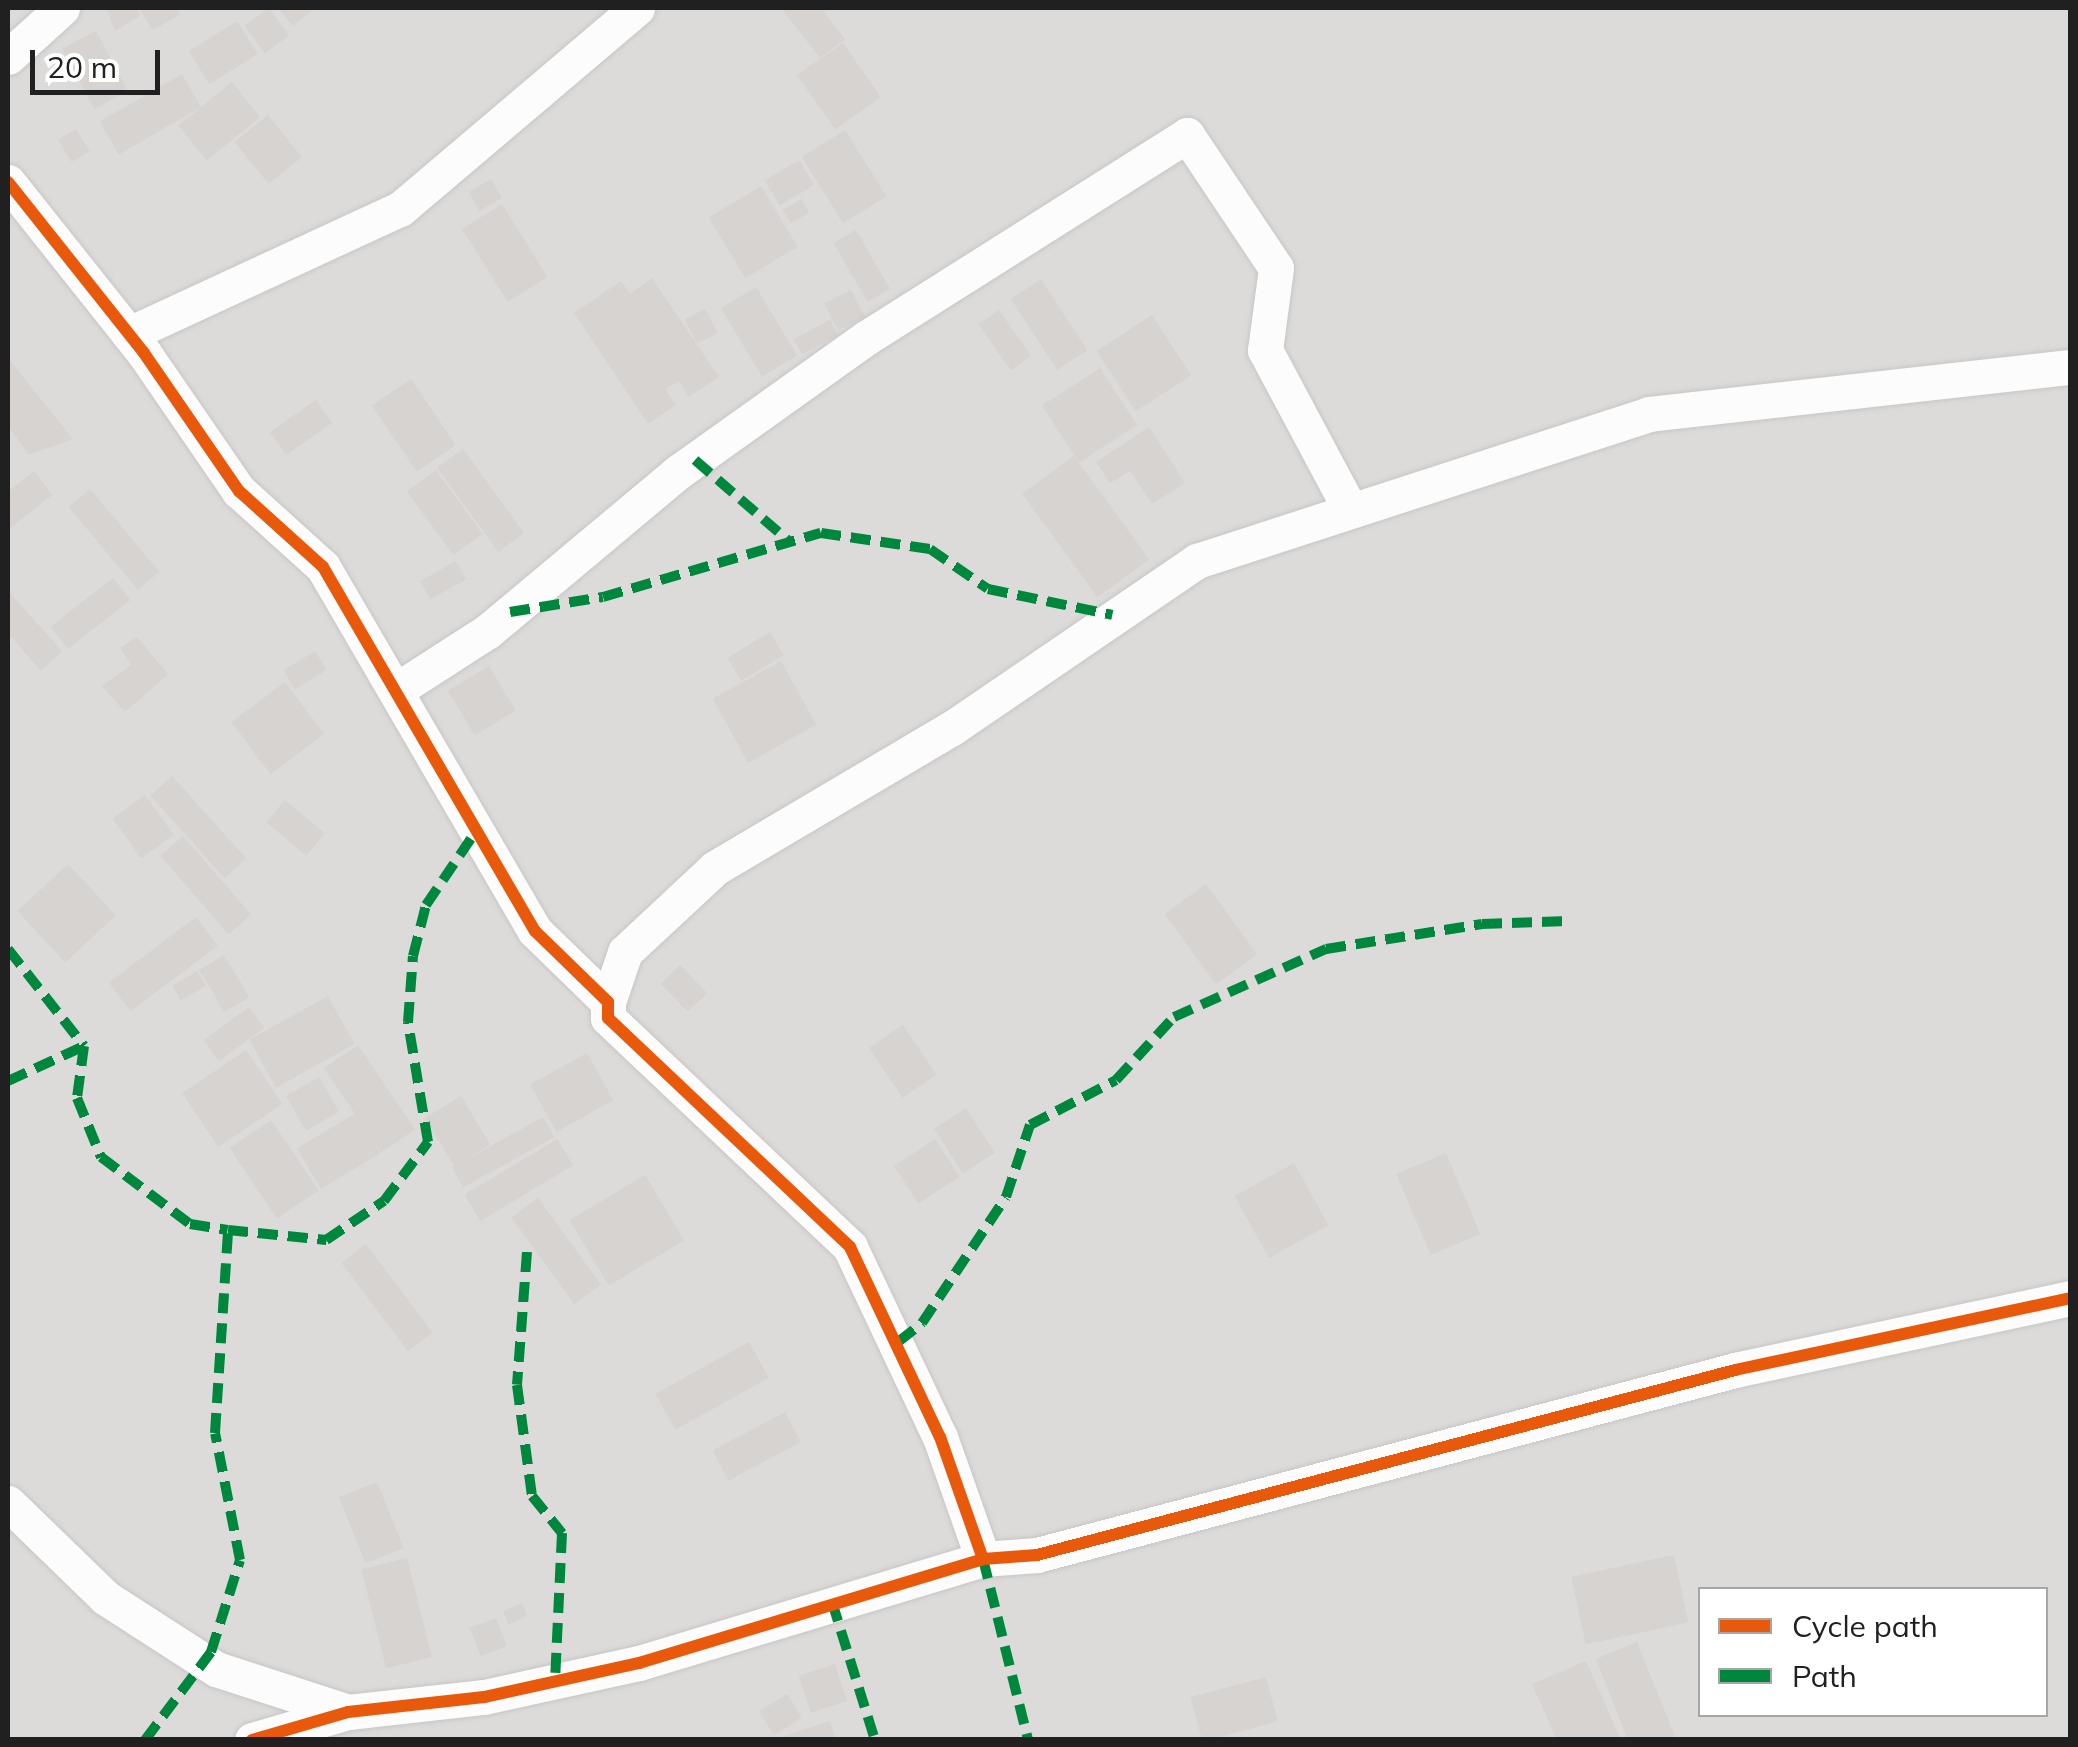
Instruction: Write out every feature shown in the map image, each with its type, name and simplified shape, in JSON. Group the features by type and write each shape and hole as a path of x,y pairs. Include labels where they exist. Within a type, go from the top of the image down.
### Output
{"street":[{"path":"8,56 62,8"},
{"path":"129,334 400,209 637,8"},
{"path":"398,688 488,631 678,472 866,338 1187,135 1276,268 1265,350 1348,507"},
{"path":"8,182 129,334 239,491 323,567 398,688 535,931 608,1002"},
{"path":"983,1559 940,1436 850,1246 608,1018 608,1002 625,952 715,868 952,728 1197,560 1348,507 1649,414 2070,367"},
{"path":"252,1740 348,1712 484,1697 638,1662 983,1559 1055,1551 1734,1370 2070,1298"},
{"path":"8,1503 106,1598 216,1669 348,1712"}],"shaded area":[{"path":"8,8 2070,8 2070,1739 8,1740"}],"building":[{"path":"106,8 136,8 141,15 115,31"},
{"path":"139,8 176,8 180,15 152,30"},
{"path":"269,8 289,36 265,53 245,26"},
{"path":"278,8 315,8 293,26"},
{"path":"781,8 821,8 845,39 820,58"},
{"path":"237,21 258,54 209,84 189,51"},
{"path":"96,31 128,91 94,109 62,49"},
{"path":"843,43 881,97 835,129 797,75"},
{"path":"182,74 201,107 119,154 100,122"},
{"path":"232,82 260,117 207,160 178,125"},
{"path":"268,115 302,157 269,184 235,142"},
{"path":"76,129 89,151 71,162 58,140"},
{"path":"845,130 886,196 843,223 802,157"},
{"path":"799,160 814,185 780,205 765,181"},
{"path":"491,179 502,198 479,211 468,192"},
{"path":"761,186 798,247 745,278 709,217"},
{"path":"801,199 809,213 791,223 783,210"},
{"path":"502,204 548,277 508,302 462,229"},
{"path":"856,230 890,289 867,302 833,243"},
{"path":"652,278 719,377 689,397 679,381 665,389 676,405 648,424 574,313 621,281 630,294"},
{"path":"1041,279 1087,350 1057,370 1011,299"},
{"path":"756,287 797,356 762,377 721,308"},
{"path":"851,290 865,317 838,330 824,304"},
{"path":"705,309 718,333 697,344 685,320"},
{"path":"999,310 1031,356 1011,370 979,324"},
{"path":"1152,315 1191,375 1136,411 1097,351"},
{"path":"830,320 838,335 802,354 794,339"},
{"path":"8,358 73,439 29,455 8,426"},
{"path":"1100,368 1137,425 1079,463 1042,406"},
{"path":"411,379 456,445 417,472 372,405"},
{"path":"316,400 332,423 286,455 270,432"},
{"path":"1149,427 1185,483 1152,504 1130,471 1110,483 1096,462"},
{"path":"463,449 524,533 498,552 437,468"},
{"path":"1074,456 1149,560 1097,597 1022,494"},
{"path":"436,470 482,534 453,555 407,491"},
{"path":"34,471 52,495 8,530 8,492"},
{"path":"90,489 159,572 138,590 69,507"},
{"path":"456,561 466,579 430,599 420,581"},
{"path":"113,578 130,600 68,649 51,627"},
{"path":"8,591 62,651 41,671 8,633"},
{"path":"770,632 784,655 741,681 727,658"},
{"path":"137,637 168,674 125,712 102,686 131,665 120,648"},
{"path":"315,651 327,670 295,689 284,671"},
{"path":"781,661 816,725 748,763 713,699"},
{"path":"489,666 516,711 475,735 448,691"},
{"path":"285,682 324,734 271,774 231,722"},
{"path":"172,776 246,858 225,878 150,795"},
{"path":"145,795 174,835 141,858 113,819"},
{"path":"285,800 325,833 306,856 266,822"},
{"path":"183,836 251,914 229,934 160,856"},
{"path":"68,864 116,915 65,962 18,911"},
{"path":"1206,884 1257,954 1216,984 1165,914"},
{"path":"196,917 218,946 131,1011 109,983"},
{"path":"224,955 249,997 224,1012 199,970"},
{"path":"680,965 707,993 688,1012 661,984"},
{"path":"197,971 206,986 181,1001 172,986"},
{"path":"328,996 355,1044 276,1088 249,1040"},
{"path":"249,1007 264,1028 219,1061 204,1040"},
{"path":"903,1025 937,1075 903,1098 869,1048"},
{"path":"358,1045 415,1130 381,1152 324,1068"},
{"path":"246,1050 282,1104 219,1147 182,1093"},
{"path":"587,1053 613,1100 556,1132 530,1085"},
{"path":"319,1077 339,1112 306,1131 286,1096"},
{"path":"461,1096 490,1145 454,1166 425,1118"},
{"path":"966,1108 995,1152 963,1173 934,1129"},
{"path":"356,1113 380,1153 321,1189 297,1149"},
{"path":"543,1117 554,1137 463,1188 452,1167"},
{"path":"271,1120 319,1190 277,1218 230,1148"},
{"path":"557,1139 573,1166 480,1221 464,1195"},
{"path":"935,1139 960,1177 918,1203 894,1166"},
{"path":"1446,1153 1480,1234 1431,1255 1396,1174"},
{"path":"1294,1163 1328,1225 1269,1258 1235,1196"},
{"path":"645,1175 684,1240 609,1285 570,1220"},
{"path":"538,1198 601,1285 574,1304 511,1217"},
{"path":"366,1244 433,1333 408,1351 341,1263"},
{"path":"749,1342 769,1378 675,1430 655,1394"},
{"path":"785,1412 801,1442 729,1481 713,1450"},
{"path":"377,1482 404,1548 366,1563 339,1497"},
{"path":"1674,1555 1688,1622 1586,1644 1571,1577"},
{"path":"407,1558 432,1657 386,1668 361,1569"},
{"path":"522,1603 528,1616 509,1625 503,1612"},
{"path":"496,1618 507,1646 481,1656 470,1628"},
{"path":"1637,1642 1675,1736 1667,1740 1628,1740 1596,1659"},
{"path":"1586,1661 1621,1740 1557,1740 1532,1684"},
{"path":"835,1664 847,1701 811,1713 799,1676"},
{"path":"1266,1677 1278,1721 1202,1740 1191,1697"},
{"path":"787,1694 802,1718 774,1735 759,1711"},
{"path":"830,1721 835,1737 775,1740 775,1739"}],"marked path":[{"path":"695,460 790,542"},
{"path":"510,612 603,597 821,533 930,549 988,589 1112,615"},
{"path":"145,1740 211,1652 240,1560 215,1433 228,1230 326,1240 384,1201 428,1142 408,1022 413,956 426,905 474,834"},
{"path":"898,1342 922,1323 1006,1197 1030,1125 1116,1080 1174,1017 1326,949 1482,924 1568,921"},
{"path":"8,949 84,1046 77,1098 101,1157 190,1224 228,1230"},
{"path":"8,1081 84,1046"},
{"path":"527,1252 517,1385 532,1496 562,1533 555,1681"},
{"path":"983,1559 1028,1740"},
{"path":"832,1602 875,1740"}],"cycle path":[{"path":"8,182 144,353 239,491 323,567 535,931 608,1002 608,1018 850,1247 940,1437 983,1559"},
{"path":"252,1740 348,1712 484,1697 639,1663 983,1559 1037,1555 1735,1370 2070,1298"}]}
